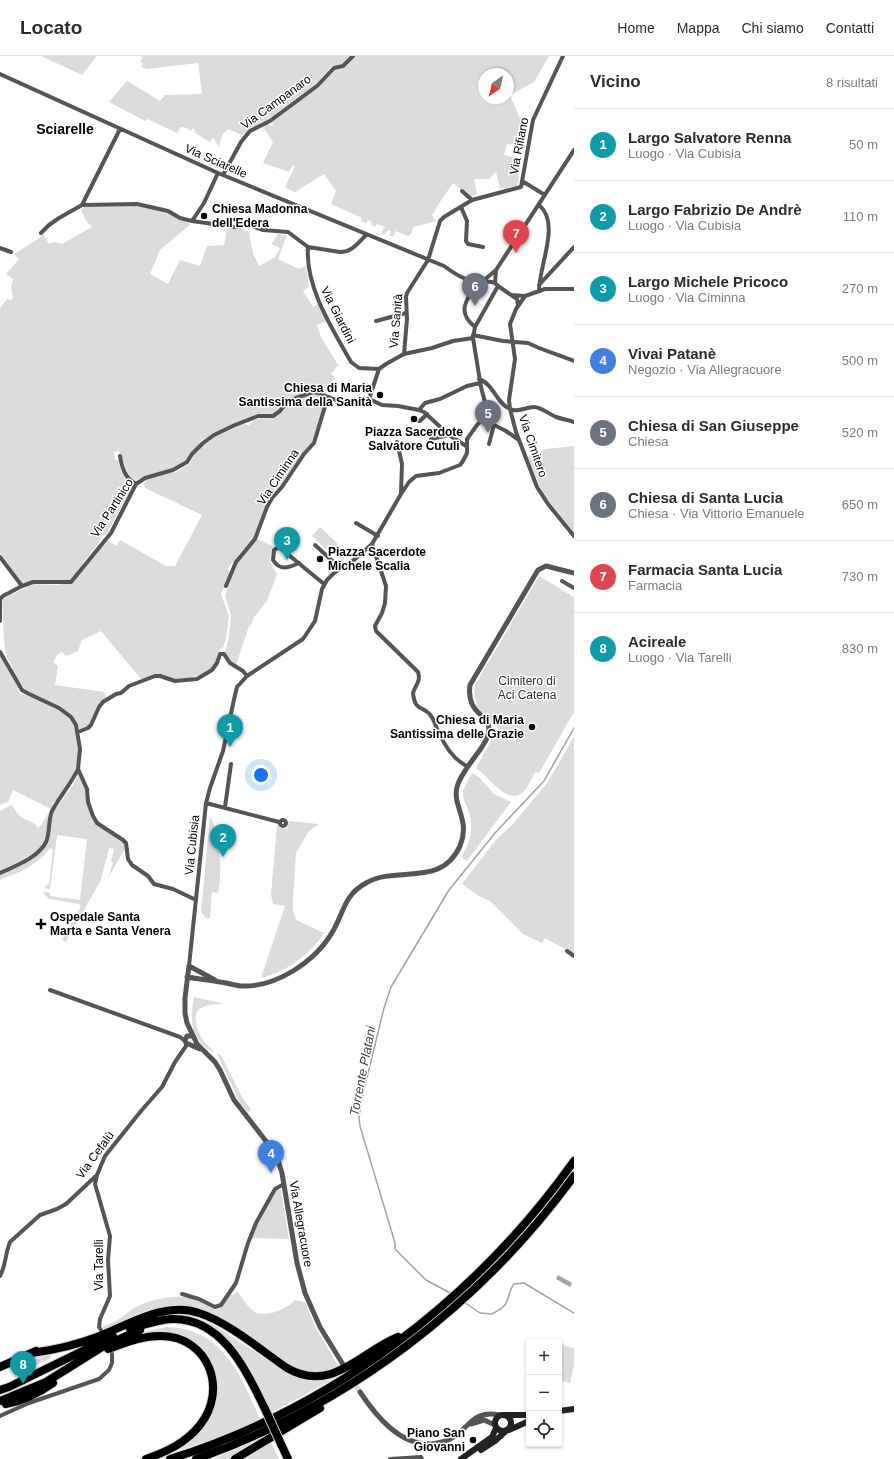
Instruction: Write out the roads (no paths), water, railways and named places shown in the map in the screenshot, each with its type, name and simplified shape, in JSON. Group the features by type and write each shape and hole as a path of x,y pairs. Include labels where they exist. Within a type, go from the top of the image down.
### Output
{"highway":[{"path":"462,1295 551,1193 574,1161"},
{"path":"170,1459 226,1439 291,1409 356,1371 408,1333 450,1305 498,1266 521,1242 574,1176"},
{"path":"196,1459 259,1434 345,1388 420,1336 450,1305"},
{"path":"0,1367 32,1353 76,1338 99,1334 163,1311 193,1311 210,1317 222,1323 293,1372 313,1377 334,1373 357,1361 383,1344 408,1333"},
{"path":"0,1388 9,1387 152,1317 164,1314 182,1312 199,1315 229,1330 292,1374 314,1379 335,1376 350,1369 375,1353 383,1344"},
{"path":"123,1331 154,1321 171,1319 192,1322 207,1329 222,1340 237,1357 250,1378 279,1445 288,1459"},
{"path":"0,1401 46,1382 102,1347 141,1330 171,1324 190,1326 219,1343 230,1355 263,1410"},
{"path":"84,1359 140,1338 162,1336 176,1338 189,1344 198,1351 207,1363 213,1380 213,1396 211,1406 203,1421 195,1431 184,1440 166,1451 146,1459"},
{"path":"0,1395 69,1362 92,1346"},
{"path":"235,1459 370,1376 382,1363"},
{"path":"0,1395 73,1365"},
{"path":"0,1405 20,1400 40,1392 53,1383 73,1365"},
{"path":"279,1445 283,1459"}],"main road":[{"path":"461,1459 492,1437 496,1419 502,1415 526,1415"},
{"path":"468,1459 507,1431 512,1424 510,1418 502,1415"},
{"path":"495,1426 500,1431 507,1431 526,1422"}],"street":[{"name":"Via Campanaro","path":"223,175 241,142 250,131 270,121 317,86 334,68 343,66 353,56"},
{"name":"Via Rifiano","path":"428,260 440,221 444,217 472,200 521,187 533,120 563,56"},
{"name":"Via Sciarelle","path":"0,74 218,174 444,266 467,279 477,281"},
{"path":"82,205 120,129"},
{"path":"483,281 496,270 574,150"},
{"path":"192,221 204,203 218,174"},
{"path":"522,181 545,195"},
{"path":"521,187 530,186"},
{"path":"462,191 472,200"},
{"path":"41,233 49,225 82,205 137,204 168,211 180,218 192,221 235,227 249,225 263,230 288,232 308,246 345,252 356,246 366,235"},
{"path":"538,205 548,216 549,232 539,279 539,290"},
{"path":"461,207 467,220 466,241 468,244 483,247"},
{"name":"Via Giardini","path":"308,246 307,258 316,294 351,362 359,368 379,369"},
{"path":"539,285 574,247"},
{"path":"0,248 11,252"},
{"name":"Via Sanità","path":"379,369 404,354 407,293 428,260"},
{"path":"78,732 88,728 91,725 103,702 116,694 121,693 129,686 155,676 160,676 175,681 197,679 212,670 217,663 220,654 224,654 230,663 243,671 247,676 303,639 315,621 324,584 329,577 340,568 354,560 372,544 401,494 416,476 439,473 460,465 467,453 467,439 486,414 487,410 480,381 473,337 475,326 496,285 496,270"},
{"path":"475,326 466,318 464,307 477,281 483,281 496,285 517,299 518,305"},
{"path":"511,295 525,296 539,290 556,289 574,291"},
{"name":"Via Cimitero","path":"525,296 518,305 510,324 515,359 509,400 510,409 519,440 541,495 574,536"},
{"path":"376,321 406,312"},
{"path":"404,354 473,337 528,343 574,361"},
{"path":"379,369 369,400 382,405 419,410 427,414 449,435 466,446"},
{"path":"419,410 425,403 440,399 480,381 489,384 500,400 510,409 518,411 533,407 538,408 557,417 574,422"},
{"name":"Via Partinico","path":"22,586 33,582 70,582 111,533 136,484 145,478 173,470 187,462 203,442 214,435 258,416 273,416 296,398 313,392 318,392 347,402 369,400"},
{"name":"Via Ciminna","path":"226,586 236,562 255,539 272,498 304,454 314,443 326,402 329,397"},
{"path":"416,420 420,421 427,414"},
{"path":"486,414 494,424 519,440"},
{"path":"489,444 494,424"},
{"path":"431,439 449,435"},
{"path":"397,442 402,464 401,494"},
{"path":"120,456 123,470 131,481 136,484"},
{"path":"356,523 378,536"},
{"path":"372,544 386,586 385,603 382,613 375,626 376,631 418,672 420,677 413,693 414,702 417,706 429,714 439,734 449,749 461,763 467,766"},
{"path":"315,545 340,568"},
{"path":"299,563 287,568 281,568 276,565 273,560 274,550 279,547 299,563 324,584"},
{"path":"0,556 22,586 0,599 0,621"},
{"path":"187,977 242,986 270,982 302,965 313,956 326,942 333,931 347,900 359,888 373,879 430,872 446,863 459,848 463,836 463,821 456,794 459,782 467,766 487,738 489,728 488,723 473,708 470,702 470,685 538,570 546,566 574,573"},
{"path":"562,581 574,588"},
{"path":"0,652 22,690 59,708 71,718 76,725 80,749 78,769 73,780 52,811 46,841 37,852 27,860 0,873"},
{"name":"Via Cubisia","path":"189,1041 185,1013 185,990 189,966 206,803 223,750 237,687 247,676"},
{"path":"225,808 231,764"},
{"path":"78,769 87,789 88,802 93,816 97,823 110,830 126,843 128,859 132,865 148,876 157,886 172,890 196,900"},
{"path":"206,803 279,822"},
{"path":"567,951 574,956"},
{"path":"189,966 203,975 221,982"},
{"path":"50,990 189,1041"},
{"name":"Via Cefalù","path":"0,1276 4,1268 7,1248 10,1242 40,1215 66,1204 97,1175 105,1156 162,1087 175,1062 189,1041"},
{"name":"Via Allegracuore","path":"189,1041 215,1062 239,1108 276,1154 284,1184 297,1263 305,1293 320,1327 344,1366"},
{"name":"Via Tarelli","path":"97,1175 95,1184 110,1236 108,1260 110,1296 100,1320 99,1334"},
{"path":"182,1294 200,1299 215,1307 220,1305 236,1283 248,1243 256,1223 275,1189 284,1184"},
{"path":"0,1416 99,1379 109,1370 112,1363 112,1354"},
{"path":"360,1392 373,1412 405,1438 413,1442 428,1444 449,1440 480,1415 489,1413 502,1415"},
{"path":"468,1425 484,1420 495,1426"},
{"path":"390,1459 421,1457 422,1459"}],"waterway":[{"name":"Torrente Platani","path":"452,1294 426,1280 395,1249 395,1243 360,1126 359,1118 361,1102 384,1008 391,987 449,890 495,833 544,781 574,728"},
{"name":"Torrente Platani","path":"464,1302 480,1313 492,1314 505,1305 514,1284 524,1283 574,1313"}],"tunnel":[{"path":"348,1373 360,1392"}],"place":[{"name":"Chiesa Madonna dell'Edera","path":"204,216"},
{"name":"Farmacia Santa Lucia","path":"516,253"},
{"name":"Chiesa di Santa Lucia","path":"475,306"},
{"name":"Chiesa di Maria Santissima della Sanità","path":"380,395"},
{"name":"Piazza Sacerdote Salvatore Cutuli","path":"414,419"},
{"name":"Chiesa di San Giuseppe","path":"488,433"},
{"name":"Piazza Sacerdote Michele Scalia","path":"320,559"},
{"name":"Largo Michele Pricoco","path":"287,560"},
{"name":"Chiesa di Maria Santissima delle Grazie","path":"532,727"},
{"name":"Largo Salvatore Renna","path":"230,747"},
{"name":"Largo Fabrizio De Andrè","path":"223,857"},
{"name":"Ospedale Santa Marta e Santa Venera","path":"41,924"},
{"name":"Vivai Patanè","path":"271,1173"},
{"name":"Acireale","path":"23,1384"},
{"name":"Piano San Giovanni","path":"473,1440"}],"district":[{"name":"Sciarelle","path":"65,129"}],"park label":[{"name":"Cimitero di Aci Catena","path":"527,688"}]}
